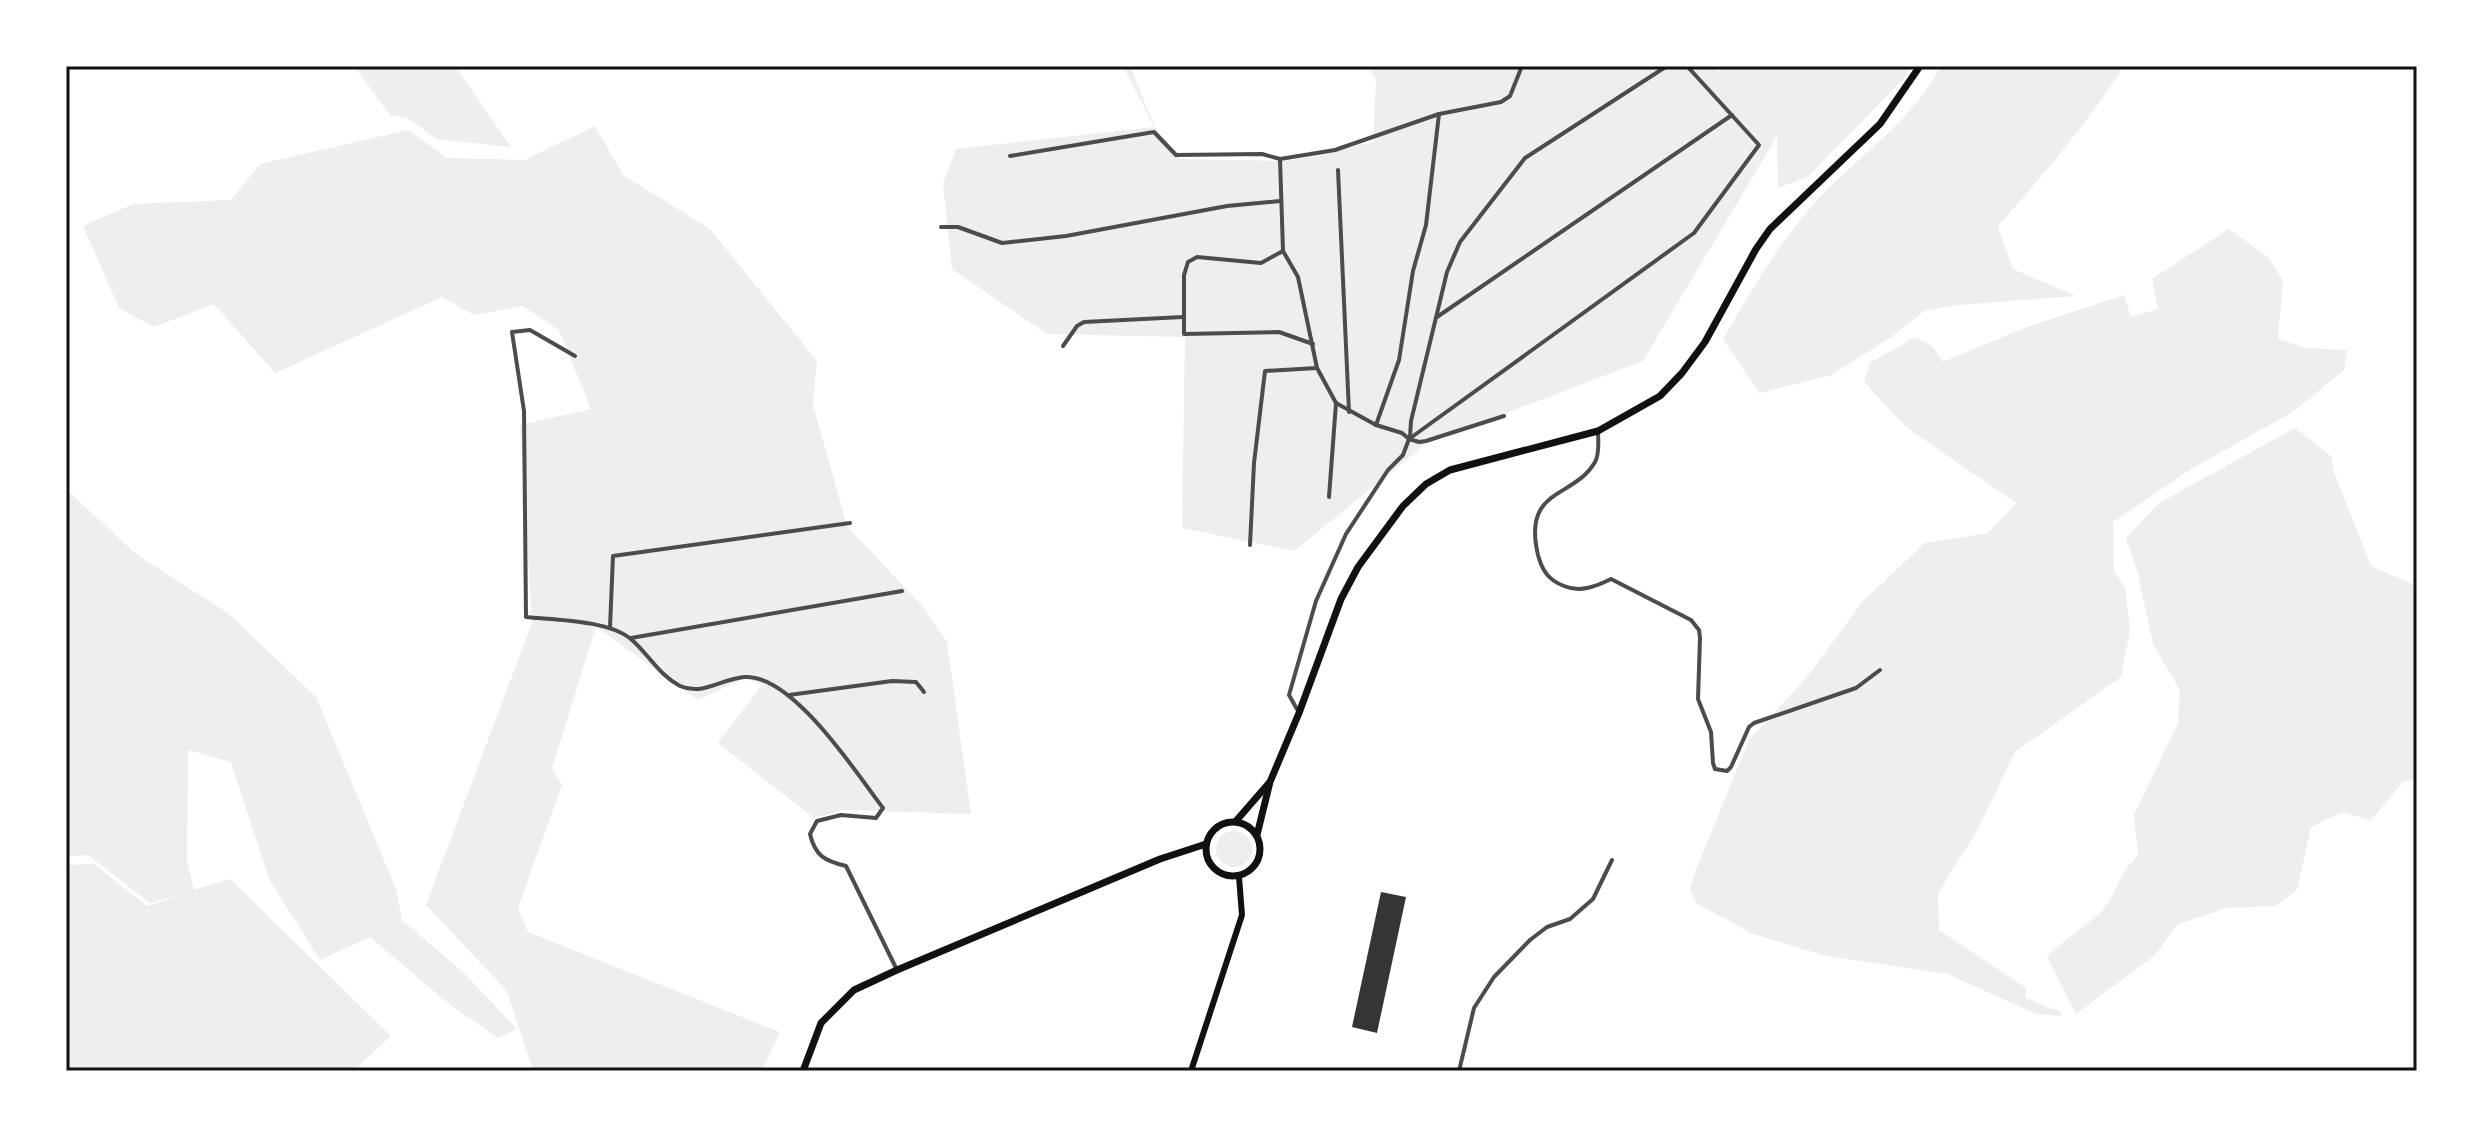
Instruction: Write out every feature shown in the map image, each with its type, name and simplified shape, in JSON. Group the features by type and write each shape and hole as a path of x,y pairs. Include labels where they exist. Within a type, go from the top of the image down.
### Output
{"main road":[{"path":"1257,835 1270,782 1299,713 1328,630 1358,567 1403,506 1426,484 1450,470 1598,431 1660,396 1705,342 1770,229 1880,124 1920,66"},
{"path":"1236,821 1270,782"},
{"path":"1236,821 1248,825 1257,835 1262,852 1254,868 1239,877 1221,874 1208,862 1206,844 1212,832 1222,824 1236,821"},
{"path":"803,1071 821,1023 854,990 1160,859 1206,844"},
{"path":"1193,1070 1242,915 1239,877"}],"street":[{"path":"1010,156 1154,132 1176,155 1262,154 1280,159 1335,150 1439,114 1501,102 1510,96 1522,66"},
{"path":"1299,713 1289,695 1316,601 1346,534 1388,470 1403,455 1447,272 1460,242 1525,158 1667,66"},
{"path":"1409,439 1694,233 1759,145 1687,66"},
{"path":"1376,425 1399,360 1413,271 1426,225 1439,114"},
{"path":"1435,318 1732,115"},
{"path":"1280,159 1283,251 1298,277 1317,368 1336,403 1376,425 1419,442 1504,416"},
{"path":"1338,170 1349,412"},
{"path":"941,227 958,227 1002,243 1066,236 1227,206 1280,201"},
{"path":"1283,251 1261,263 1197,257 1188,262 1184,275 1184,334 1279,332 1313,344"},
{"path":"1063,346 1077,326 1084,322 1183,317"},
{"path":"575,356 530,330 512,332 524,411 526,617 610,627 631,638 655,667 677,684 694,691 746,676 789,695 813,718 883,808 876,818 841,815 817,821 810,834 813,849 825,861 846,866 897,970"},
{"path":"1250,545 1254,463 1265,371 1317,368"},
{"path":"1329,497 1336,403"},
{"path":"1598,431 1595,462 1581,476 1548,498 1536,519 1537,549 1542,570 1552,580 1568,588 1595,588 1611,579 1691,620 1699,630 1698,699 1711,732 1715,769 1721,771 1731,767 1749,727 1754,723 1856,688 1880,670"},
{"path":"610,627 613,556 850,523"},
{"path":"631,638 902,591"},
{"path":"789,695 892,681 916,682 924,692"},
{"path":"1459,1071 1474,1008 1494,977 1530,940 1547,927 1570,919 1593,899 1612,860"}],"shaded area":[{"path":"354,66 455,66 511,147 436,139 408,118 390,115"},
{"path":"1123,66 1130,66 1155,127 1180,159 1289,161 1373,142 1376,79 1368,66 1713,66 1719,72 1721,66 1910,66 1905,77 1809,176 1778,188 1777,136 1643,361 1427,443 1294,551 1182,528 1185,337 1047,334 952,269 943,183 956,149 1154,127"},
{"path":"1941,66 2124,66 2080,129 1998,226 2013,269 2076,296 1958,305 1924,311 1890,338 1831,375 1759,393 1723,339 1764,271 1799,222 1828,189 1898,123 1929,86"},
{"path":"595,126 623,175 710,229 817,361 813,405 847,526 923,607 947,642 971,814 844,810 814,818 718,743 762,685 745,678 698,700 596,627 552,768 562,785 518,908 528,932 780,1032 762,1071 533,1071 507,991 426,905 532,623 520,425 591,409 559,330 523,306 474,315 442,297 275,373 214,304 154,327 119,308 83,226 133,204 231,200 260,164 408,130 447,158 525,160"},
{"path":"2229,229 2268,257 2283,281 2278,339 2305,348 2347,350 2344,370 2294,411 2188,471 2113,522 2114,572 2125,587 2130,630 2121,677 2015,752 1978,829 1938,893 1939,930 2026,988 2025,998 2061,1012 2061,1016 2036,1014 1948,974 1827,956 1753,934 1696,903 1690,889 1695,872 1749,740 1807,677 1863,601 1925,543 1988,533 2016,503 1906,427 1864,382 1870,363 1915,337 1932,346 1943,362 2024,328 2124,295 2131,317 2158,309 2152,279"},
{"path":"2295,428 2332,457 2333,470 2371,566 2417,586 2417,780 2404,781 2371,820 2342,812 2311,827 2297,890 2275,906 2227,908 2178,924 2154,956 2076,1014 2047,957 2100,913 2126,869 2138,856 2134,815 2178,723 2180,690 2153,644 2138,574 2126,538 2159,503"},
{"path":"66,489 136,554 229,614 316,697 396,889 402,920 464,973 517,1029 498,1038 448,1003 370,937 320,960 269,879 231,762 188,750 187,861 194,890 230,879 391,1036 353,1071 66,1071 66,865 94,864 147,906 187,893 150,903 88,855 66,857"},
{"path":"1234,831 1247,836 1252,849 1247,862 1234,867 1221,862 1216,849 1221,836"}],"building":[{"path":"1381,892 1406,897 1377,1033 1352,1027"}]}
